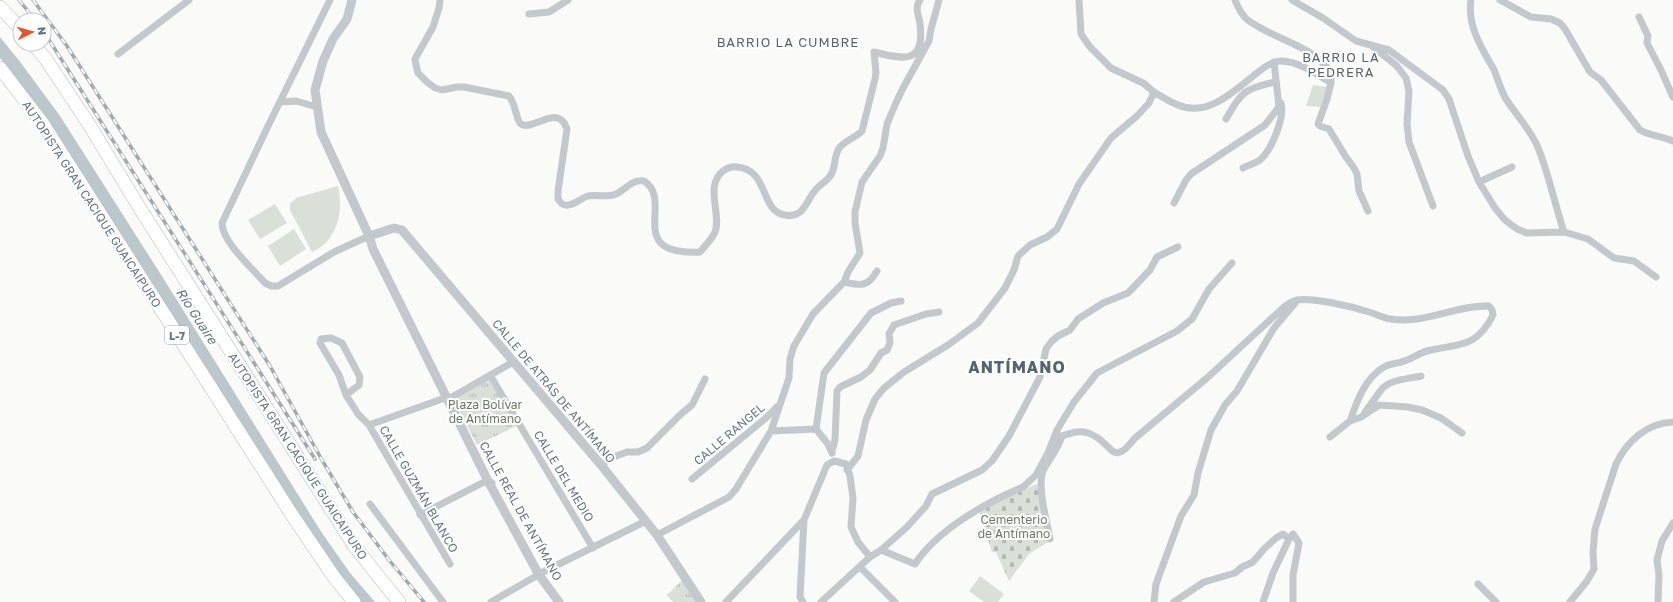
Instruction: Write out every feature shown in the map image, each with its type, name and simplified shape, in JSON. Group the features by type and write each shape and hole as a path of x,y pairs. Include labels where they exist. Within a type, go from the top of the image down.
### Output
{"highway":[{"path":"0,7 12,20"},
{"name":"AUTOPISTA GRAN CACIQUE GUAICAIPURO","path":"40,52 90,126 139,207 355,547 399,602"},
{"name":"AUTOPISTA GRAN CACIQUE GUAICAIPURO","path":"0,68 43,124 294,518 334,577 354,602"}],"street":[{"path":"118,54 189,0"},
{"path":"330,0 222,223 222,229 226,238 265,283 271,286 278,286 334,252 369,236"},
{"name":"CALLE REAL DE ANTÍMANO","path":"352,0 347,18 333,39 323,61 315,90 321,132 369,236 373,249 539,575 559,602"},
{"path":"440,0 433,27 415,59 418,72 427,82 435,88 442,90 457,87 509,96 513,101 519,122 522,125 527,126 550,118 561,120 567,129 558,200 566,206 571,205 587,196 608,196 617,194 635,181 644,181 653,192 656,208 654,232 658,239 661,243 670,248 686,252 700,252 716,231 714,196 715,183 718,175 732,166 750,170 758,178 770,204 776,212 782,215 790,216 800,212 814,191 829,179 836,163 836,152 840,146 857,137 862,131 875,79 876,72 874,52 888,56 908,58 916,53 920,45 920,25 917,8 920,0"},
{"path":"529,14 549,12 568,0"},
{"path":"657,535 729,497 736,489 771,431 789,378 790,359 794,346 813,314 844,282 848,272 860,253 855,223 855,212 862,182 880,156 883,148 887,124 895,105 929,41 939,0"},
{"path":"1078,0 1081,34 1090,47 1111,68 1143,83 1154,92 1180,106 1197,108 1212,105 1230,95 1259,71 1274,62 1279,61 1292,63 1314,72 1331,83"},
{"path":"1234,0 1244,17 1273,35 1296,45 1320,61 1331,73 1331,83 1327,99 1318,124 1329,129 1354,168 1357,174 1360,191 1368,211"},
{"path":"1292,0 1323,18 1356,41 1389,50 1443,90 1449,99 1468,156 1479,182 1495,208 1505,220 1517,229 1527,233 1564,232 1588,239 1614,258 1634,261 1656,277"},
{"path":"1471,0 1469,10 1475,32 1506,98 1527,128 1539,149 1564,232"},
{"path":"1500,0 1531,18 1551,19 1560,22 1590,72 1601,80 1640,130 1648,135 1666,138 1673,141"},
{"path":"1639,18 1648,36 1647,43 1673,97"},
{"path":"1370,45 1396,66 1406,78 1409,91 1407,124 1409,142 1434,206"},
{"path":"1174,203 1186,180 1191,174 1265,125 1279,107 1275,82 1274,62"},
{"path":"1226,119 1240,96 1246,91 1275,82"},
{"path":"848,470 858,456 866,420 875,399 884,388 904,372 948,345 978,323 1005,288 1014,270 1018,256 1030,246 1057,229 1079,184 1111,138 1137,116 1149,102 1154,92"},
{"path":"1243,168 1262,159 1277,131 1283,109 1278,98"},
{"path":"280,102 296,101 317,107"},
{"path":"1479,182 1512,167"},
{"name":"CALLE DE ATRÁS DE ANTÍMANO","path":"369,236 394,228 402,230 601,465 657,535 702,602"},
{"path":"821,602 870,557 881,550 917,518 926,506 932,494 982,470 992,461 1009,436 1040,377 1046,349 1052,340 1070,330 1078,319 1102,303 1128,293 1150,270 1157,257 1178,246"},
{"path":"1050,539 1041,480 1043,470 1051,460 1058,437 1057,430 1074,402 1097,373 1177,331 1192,319 1209,289 1232,263"},
{"path":"844,282 857,285 865,284 873,278 877,271"},
{"path":"881,550 916,564 928,549 972,512 1023,487 1028,483 1036,475 1058,437 1075,431 1089,433 1102,441 1115,453 1119,454 1126,451 1134,439 1230,358 1284,307 1297,300 1324,302 1401,320 1435,316 1478,306 1489,306 1493,315 1476,339 1426,352 1402,362 1392,363 1383,367 1374,376 1360,395 1350,421"},
{"path":"1154,602 1156,584 1181,516 1194,495 1198,473 1211,430 1225,404 1237,391 1274,328 1297,300"},
{"path":"834,461 832,451 816,429 824,372 871,313 891,303 901,301"},
{"path":"832,451 835,440 837,391 840,387 870,370 881,353 887,350 890,343 889,334 894,325 926,314 940,312"},
{"name":"CALLE GUZMÁN BLANCO","path":"346,395 359,385 360,377 342,343 331,338 320,339 320,343 339,375 346,395 358,414 370,425 420,515 450,564"},
{"path":"370,425 449,397 514,362"},
{"name":"CALLE DEL MEDIO","path":"490,375 593,548"},
{"path":"1361,417 1382,389 1388,384 1421,376"},
{"path":"601,465 611,458 627,452 638,452 647,448 692,405 705,378"},
{"name":"CALLE RANGEL","path":"692,479 767,417 780,404"},
{"path":"1330,437 1350,421 1361,417 1379,405 1408,407 1422,410 1441,418 1462,433"},
{"path":"1570,602 1587,582 1594,569 1593,552 1595,529 1620,454 1642,432 1654,425 1673,422"},
{"path":"771,431 816,429"},
{"path":"803,602 800,597 804,520 826,465 834,461 846,464 850,476 853,498 851,526 858,542 870,557"},
{"path":"420,515 484,482 491,482"},
{"path":"370,504 443,602"},
{"path":"726,602 804,520"},
{"path":"491,602 539,575 646,521"},
{"path":"1658,602 1659,575 1657,560 1662,541 1673,523"},
{"path":"1174,602 1204,582 1235,574 1242,567 1253,562 1264,549 1283,534 1289,539"},
{"path":"1264,602 1273,573 1289,539 1294,534 1299,543 1293,575 1293,602"},
{"path":"860,567 895,602"},
{"path":"1478,584 1496,602"}],"green space":[{"path":"1313,85 1328,87 1321,107 1306,106"},
{"path":"338,186 340,205 337,225 327,241 321,247 312,252 290,210 290,204 296,198"},
{"path":"275,204 287,223 260,239 248,220"},
{"path":"294,229 306,249 280,266 268,246"},
{"name":"Plaza Bolívar de Antímano","path":"490,375 520,424 477,445 452,397"},
{"name":"Cementerio de Antímano","path":"1037,484 1048,542 1029,554 1009,581 996,552 992,552 979,510 1005,496"},
{"path":"980,576 1004,594 998,602 984,602 969,591"},
{"path":"685,577 701,602 673,602 667,595"}],"shaded area":[{"path":"0,37 60,116 320,530 350,573 375,602 357,602 340,581 11,71 0,58"}],"railway":[{"path":"19,0 29,12"},
{"path":"33,0 67,46 270,366 322,460 353,512 389,560 424,602"},
{"path":"52,45 315,459"}],"district":[{"name":"BARRIO LA CUMBRE","path":"788,42"},
{"name":"BARRIO LA PEDRERA","path":"1341,64"},
{"name":"ANTÍMANO","path":"1017,367"}],"water label":[{"name":"Río Guaire","path":"197,316"}]}
